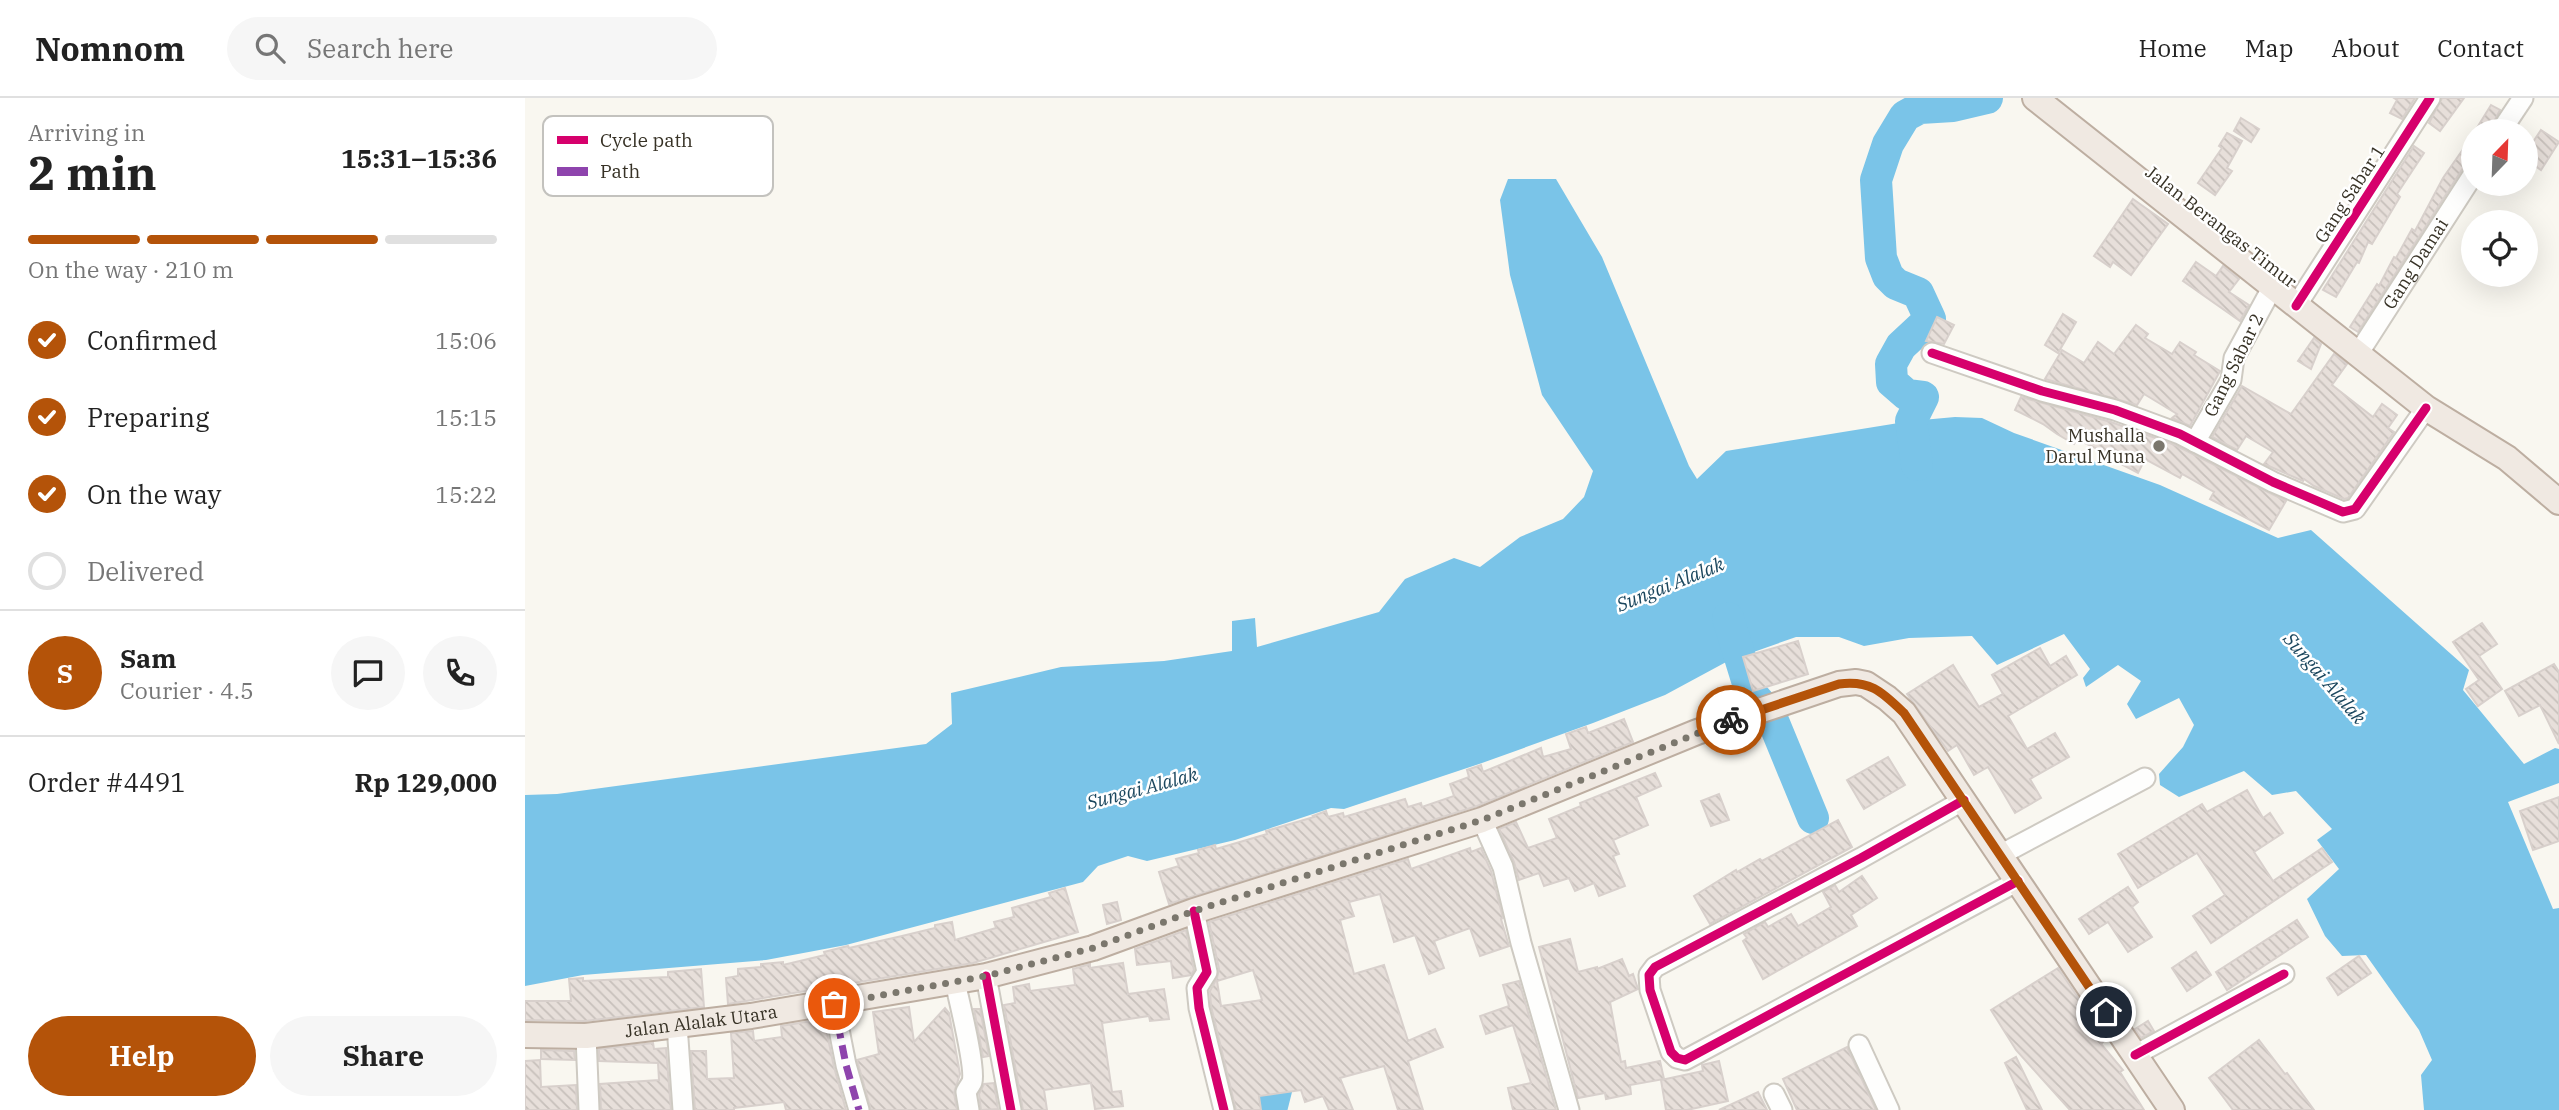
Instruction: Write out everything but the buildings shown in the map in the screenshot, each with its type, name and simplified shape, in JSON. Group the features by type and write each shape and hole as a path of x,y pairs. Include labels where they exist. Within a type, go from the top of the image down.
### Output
{"main road":[{"name":"Jalan Berangas Timur","path":"2035,98 2425,408 2507,458 2559,502"},
{"name":"Jalan Alalak Utara","path":"525,1035 586,1036 834,1004 986,976 1093,948 1194,911 1482,820 1697,732 1839,684 1856,682 1866,684 1904,713 2172,1110"}],"street":[{"name":"Gang Sabar 1","path":"2296,306 2430,98"},
{"path":"2509,119 2523,98"},
{"name":"Gang Damai","path":"2358,354 2461,194"},
{"name":"Gang Sabar 2","path":"2195,442 2231,380 2234,358 2272,288"},
{"path":"1933,353 2042,391 2115,410 2195,442 2330,508 2350,512 2355,509 2425,408"},
{"path":"2000,855 2145,778"},
{"path":"1964,800 1655,967 1649,975 1650,990 1671,1052 1677,1058 1685,1060 2018,881"},
{"path":"1482,820 1503,867 1521,943 1569,1110"},
{"path":"1194,911 1207,972 1197,988 1199,1008 1224,1110"},
{"path":"2135,1055 2284,974"},
{"path":"986,976 1011,1110"},
{"path":"954,982 972,1074 972,1082 966,1092 969,1110"},
{"path":"834,1004 846,1065 859,1110"},
{"path":"677,1025 683,1110"},
{"path":"586,1036 589,1110"},
{"path":"1859,1045 1889,1110"}],"water":[{"name":"Sungai Alalak","path":"1508,179 1556,179 1602,257 1689,466 1697,479 1726,451 1911,421 1955,417 1982,418 2014,433 2160,485 2278,538 2311,530 2469,670 2463,690 2524,764 2555,748 2559,749 2559,783 2508,802 2553,909 2559,908 2559,1110 2424,1110 2421,1075 2432,1060 2419,1030 2366,955 2342,956 2325,936 2307,899 2339,869 2317,840 2332,829 2296,791 2272,795 2244,771 2179,797 2160,785 2159,774 2183,747 2194,725 2179,698 2136,719 2127,704 2141,681 2118,665 2086,687 2083,678 2090,669 2064,634 1997,665 1972,636 1909,638 1864,646 1839,637 1796,637 1728,661 1665,695 1482,763 1344,809 1331,808 1235,840 1147,861 1128,856 1098,866 1083,882 846,945 766,960 583,975 525,986 525,795 557,794 926,744 952,724 951,693 1061,667 1164,661 1232,651 1232,621 1255,618 1257,647 1379,612 1405,579 1454,558 1480,567 1520,537 1563,519 1584,497 1593,471 1542,395 1510,275 1500,200"}],"waterway":[{"path":"1917,465 1911,421 1923,397 1907,395 1892,382 1891,364 1901,346 1930,319 1918,293 1896,284 1888,276 1881,258 1876,180 1888,144 1905,116 1920,108 1953,106 1987,98"},
{"path":"1728,618 1751,693 1771,716 1813,818"},
{"path":"1271,1110 1278,1082 1270,1060 1274,1056"}],"marked path":[{"path":"834,1004 846,1065 859,1110"}],"cycle path":[{"path":"2296,306 2430,98"},
{"path":"1932,353 2042,391 2115,410 2180,434 2273,482 2343,512 2355,509 2426,408"},
{"path":"1964,800 1655,967 1649,975 1650,990 1671,1052 1677,1058 1685,1060 2018,881"},
{"path":"1194,911 1207,972 1197,988 1199,1008 1224,1110"},
{"path":"2135,1055 2284,974"},
{"path":"986,976 1011,1110"}],"way so far":[{"path":"834,1004 986,976 1093,948 1194,911 1482,820 1731,720"}],"place":[{"name":"Mushalla Darul Muna","path":"2159,446"}],"route":[{"path":"1731,720 1839,684 1856,682 1876,689 1904,713 2106,1012"}]}
